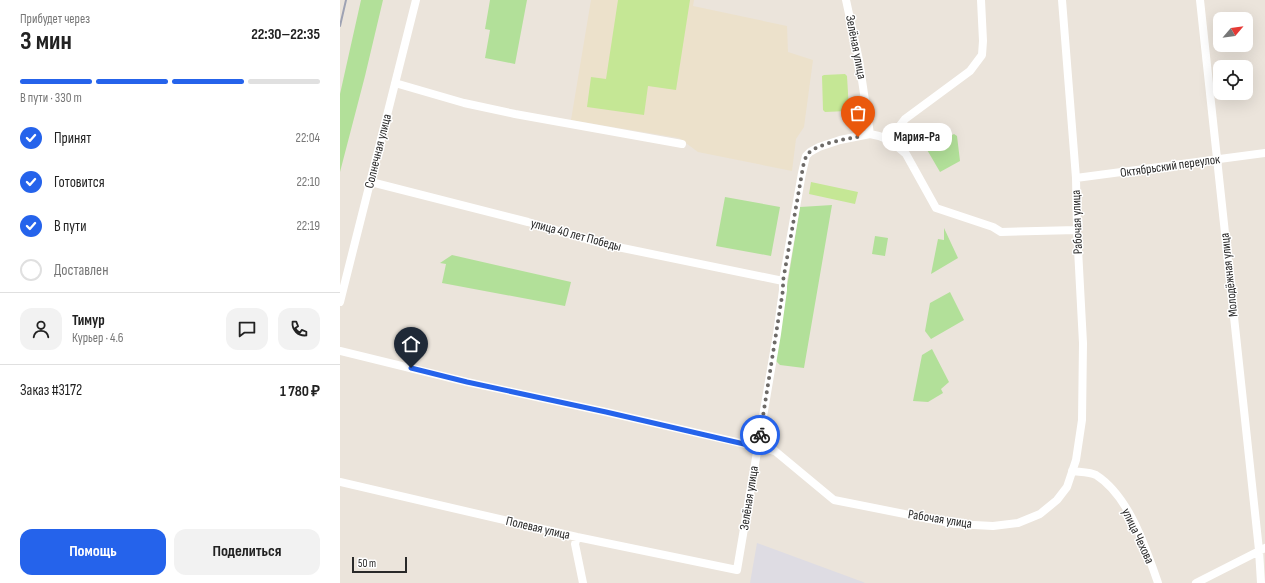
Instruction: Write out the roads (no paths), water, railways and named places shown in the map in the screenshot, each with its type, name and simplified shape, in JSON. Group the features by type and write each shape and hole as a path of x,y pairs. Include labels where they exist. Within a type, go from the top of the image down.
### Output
{"street":[{"name":"Солнечная улица","path":"340,302 416,0"},
{"name":"Зелёная улица","path":"737,570 781,304 783,281 806,156 819,147 833,142 870,134 859,60 846,0"},
{"path":"889,140 905,119 970,71 982,55 983,41 981,0"},
{"name":"Рабочая улица","path":"340,351 467,382 775,451 834,500 956,524 993,526 1018,523 1040,514 1057,500 1067,487 1076,460 1082,420 1083,343 1077,230 1076,178 1062,0"},
{"name":"Молодёжная улица","path":"1200,0 1262,549 1261,583"},
{"path":"395,83 464,103 515,114 682,144"},
{"path":"870,134 889,140 906,154 936,208 993,227 1001,232 1077,230"},
{"name":"Октябрьский переулок","path":"1076,178 1265,153"},
{"name":"улица 40 лет Победы","path":"371,182 528,222 603,244 783,281"},
{"name":"улица Чехова","path":"1072,471 1095,474 1111,488 1127,510 1147,552 1158,583"},
{"name":"Полевая улица","path":"340,482 577,537 737,570"},
{"path":"577,537 575,544 583,583"},
{"path":"1196,583 1262,549"}],"railway":[{"path":"340,26 346,0"}],"place":[{"name":"Мария-Ра","path":"858,137"}]}
